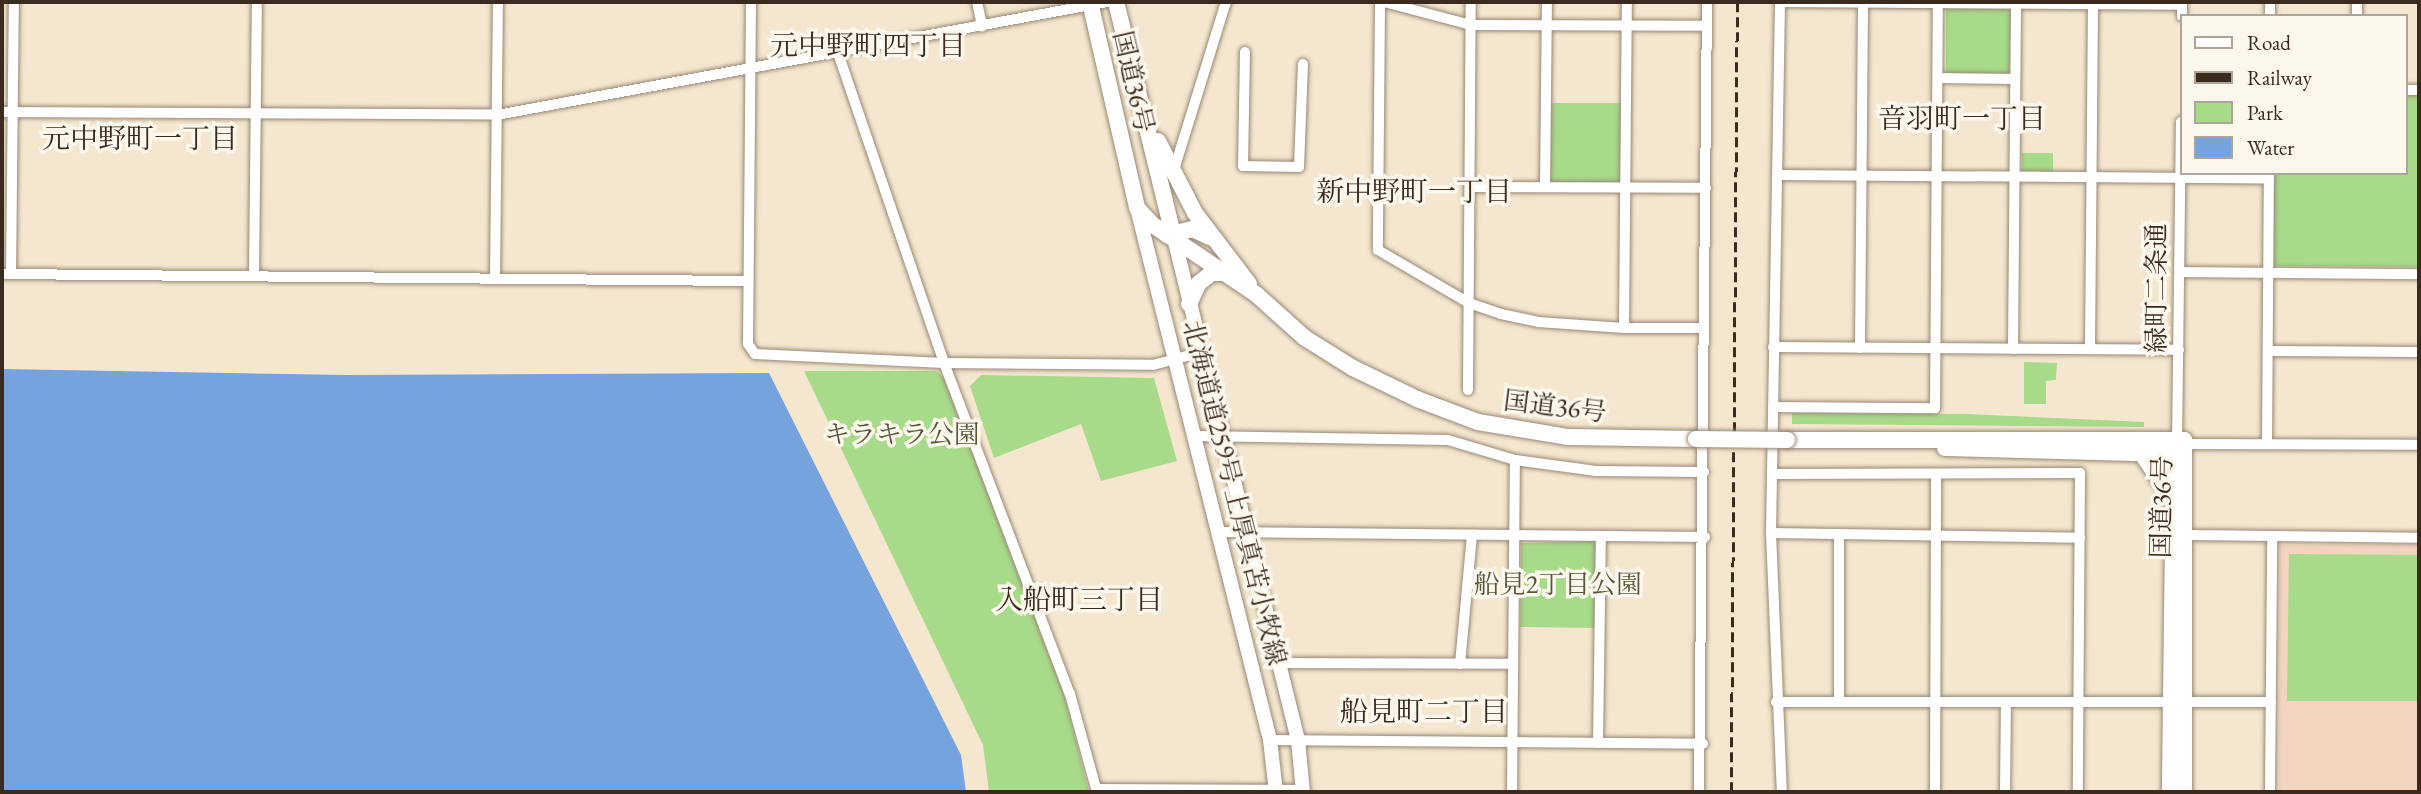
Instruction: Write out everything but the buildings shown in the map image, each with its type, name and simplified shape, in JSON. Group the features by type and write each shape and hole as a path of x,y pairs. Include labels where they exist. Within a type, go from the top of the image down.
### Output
{"highway":[{"name":"国道36号","path":"1116,2 1171,235"},
{"name":"国道36号","path":"1096,3 1136,208 1257,295 1305,338 1353,368 1417,399 1478,422 1569,437 2180,446"},
{"name":"国道36号","path":"1141,104 1173,176 1217,242 1257,295"},
{"path":"1171,235 1192,229 1217,242"},
{"path":"1189,304 1199,283 1212,273 1225,273"},
{"name":"国道36号","path":"1883,441 1985,452 2143,454 2180,446"},
{"name":"国道36号","path":"2180,446 2173,506 2178,702 2184,792"},
{"name":"国道36号","path":"2170,792 2178,702 2186,536 2180,446"},
{"path":"2143,454 2165,481 2173,506"}],"main road":[{"name":"北海道道259号 上厚真苫小牧線","path":"1136,208 1270,740 1276,791"},
{"name":"北海道道259号 上厚真苫小牧線","path":"1171,235 1298,740 1303,791"},
{"path":"1150,258 1171,235"}],"street":[{"path":"14,2 7,112 6,274 748,281"},
{"path":"254,276 257,2"},
{"path":"495,279 498,2"},
{"path":"751,2 748,344 755,354 944,363 1153,365 1202,352"},
{"path":"977,2 982,26"},
{"path":"1173,176 1226,2"},
{"path":"1703,328 1624,328 1538,322 1469,303 1378,250 1382,2 1399,4 1471,25 1707,26"},
{"path":"1468,390 1471,2"},
{"path":"1545,187 1547,2"},
{"path":"1624,328 1627,2"},
{"path":"1699,792 1703,744 1703,328 1707,2"},
{"path":"1782,792 1776,702 1771,533 1780,2 2093,3 2182,7"},
{"path":"1860,348 1863,2"},
{"path":"1773,407 1935,408 1938,2"},
{"path":"7,112 497,115 838,54 1096,3"},
{"path":"2013,349 2016,3"},
{"path":"2090,349 2093,3"},
{"path":"1245,52 1243,166 1299,167 1303,64"},
{"path":"838,54 944,363 1034,592 1085,738 1097,790 1303,791"},
{"path":"1938,78 2015,79"},
{"path":"1779,175 2181,178 2269,176 2267,443"},
{"name":"緑町二条通","path":"2180,446 2181,178"},
{"path":"1470,187 1706,188"},
{"path":"2180,272 2419,274"},
{"path":"1773,347 2179,350"},
{"path":"2267,351 2419,352"},
{"path":"1195,436 1448,440 1516,460 1596,471 1704,471"},
{"path":"2180,446 2267,443 2419,445"},
{"path":"1512,792 1516,460"},
{"path":"1772,474 2080,473 2078,792"},
{"path":"1935,792 1936,475"},
{"path":"1219,532 1705,537"},
{"path":"1771,533 2080,538"},
{"path":"1839,534 1839,702"},
{"path":"1460,664 1472,536"},
{"path":"2186,536 2419,538"},
{"path":"1598,743 1601,537"},
{"path":"2270,792 2272,537"},
{"path":"1279,663 1513,664"},
{"path":"1776,702 2271,702"},
{"path":"2005,792 2006,702"},
{"path":"1270,740 1703,744"}],"shaded area":[{"path":"2419,544 2419,792 2279,792 2280,545"}],"green space":[{"path":"1946,9 2011,9 2011,73 1946,74"},
{"path":"2407,92 2419,92 2419,267 2273,266 2274,175 2407,175"},
{"path":"1551,103 1621,103 1621,182 1551,182"},
{"path":"2022,153 2053,153 2053,172 2022,171"},
{"path":"2024,362 2057,363 2056,380 2046,381 2046,404 2024,404"},
{"name":"キラキラ公園","path":"804,371 936,371 945,378 1065,697 1089,792 989,792 983,745"},
{"path":"981,375 1154,378 1177,461 1101,481 1081,424 994,458 970,386"},
{"path":"1792,413 1966,414 2144,422 2144,427 1792,424"},
{"name":"船見2丁目公園","path":"1596,541 1595,628 1520,627 1521,543"},
{"path":"2289,554 2419,555 2419,701 2287,701"}],"water":[{"path":"2,369 347,375 769,373 961,755 966,792 2,792"}],"railway":[{"path":"1731,792 1737,2"}],"district":[{"name":"元中野町四丁目","path":"868,45"},
{"name":"音羽町一丁目","path":"1962,118"},
{"name":"元中野町一丁目","path":"140,138"},
{"name":"新中野町一丁目","path":"1414,191"},
{"name":"入船町三丁目","path":"1079,599"},
{"name":"船見町二丁目","path":"1424,711"}]}
